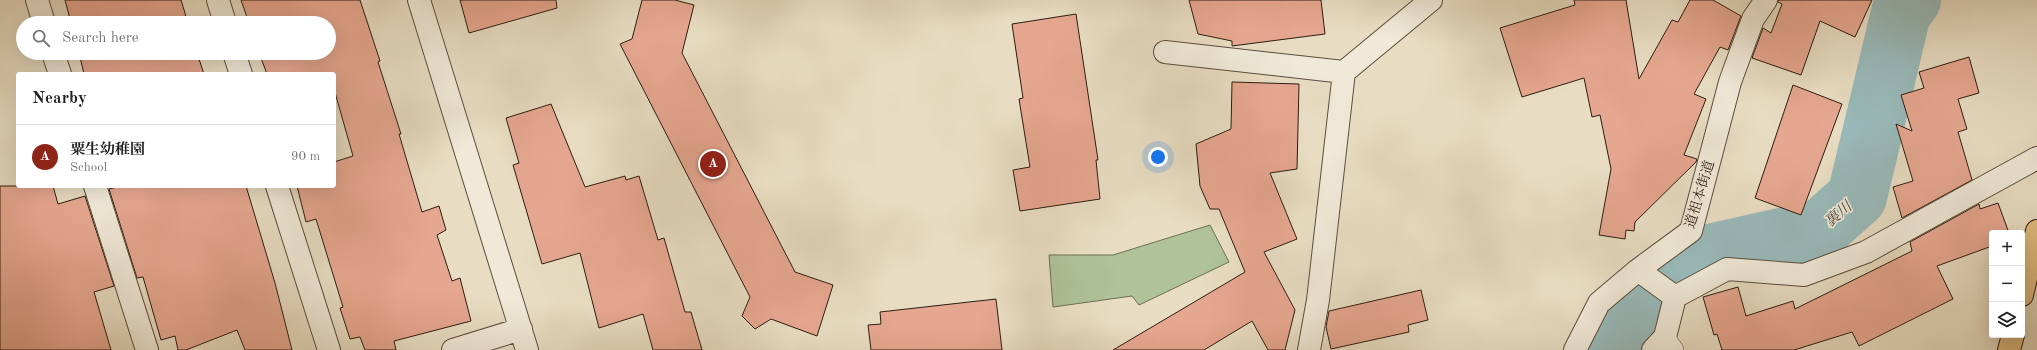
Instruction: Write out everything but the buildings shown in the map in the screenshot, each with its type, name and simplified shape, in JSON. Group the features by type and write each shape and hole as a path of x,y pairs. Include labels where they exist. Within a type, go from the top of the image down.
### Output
{"main road":[{"path":"2025,282 2037,231"},
{"path":"2009,350 2012,338"}],"street":[{"path":"37,0 42,16"},
{"path":"218,0 223,16"},
{"path":"419,0 527,350"},
{"path":"1309,350 1318,300 1344,72 1431,0"},
{"name":"道祖本街道","path":"1575,350 1599,303 1638,270 1691,231 1730,82 1753,19 1766,0"},
{"path":"1165,52 1344,72"},
{"path":"55,60 59,72"},
{"path":"236,60 240,72"},
{"path":"1664,346 1675,297 1727,269 1804,275 1866,252 2037,158"},
{"path":"96,188 147,350"},
{"path":"278,188 329,350"},
{"path":"1638,270 1675,297"},
{"path":"453,350 521,329"}],"green space":[{"path":"1210,225 1229,262 1139,305 1132,296 1053,307 1049,255 1113,255"}],"waterway":[{"name":"裏川","path":"1613,350 1644,293 1696,257 1821,229 1857,197 1901,13 1911,0"}],"place":[{"name":"粟生幼稚園","path":"713,164"}]}
